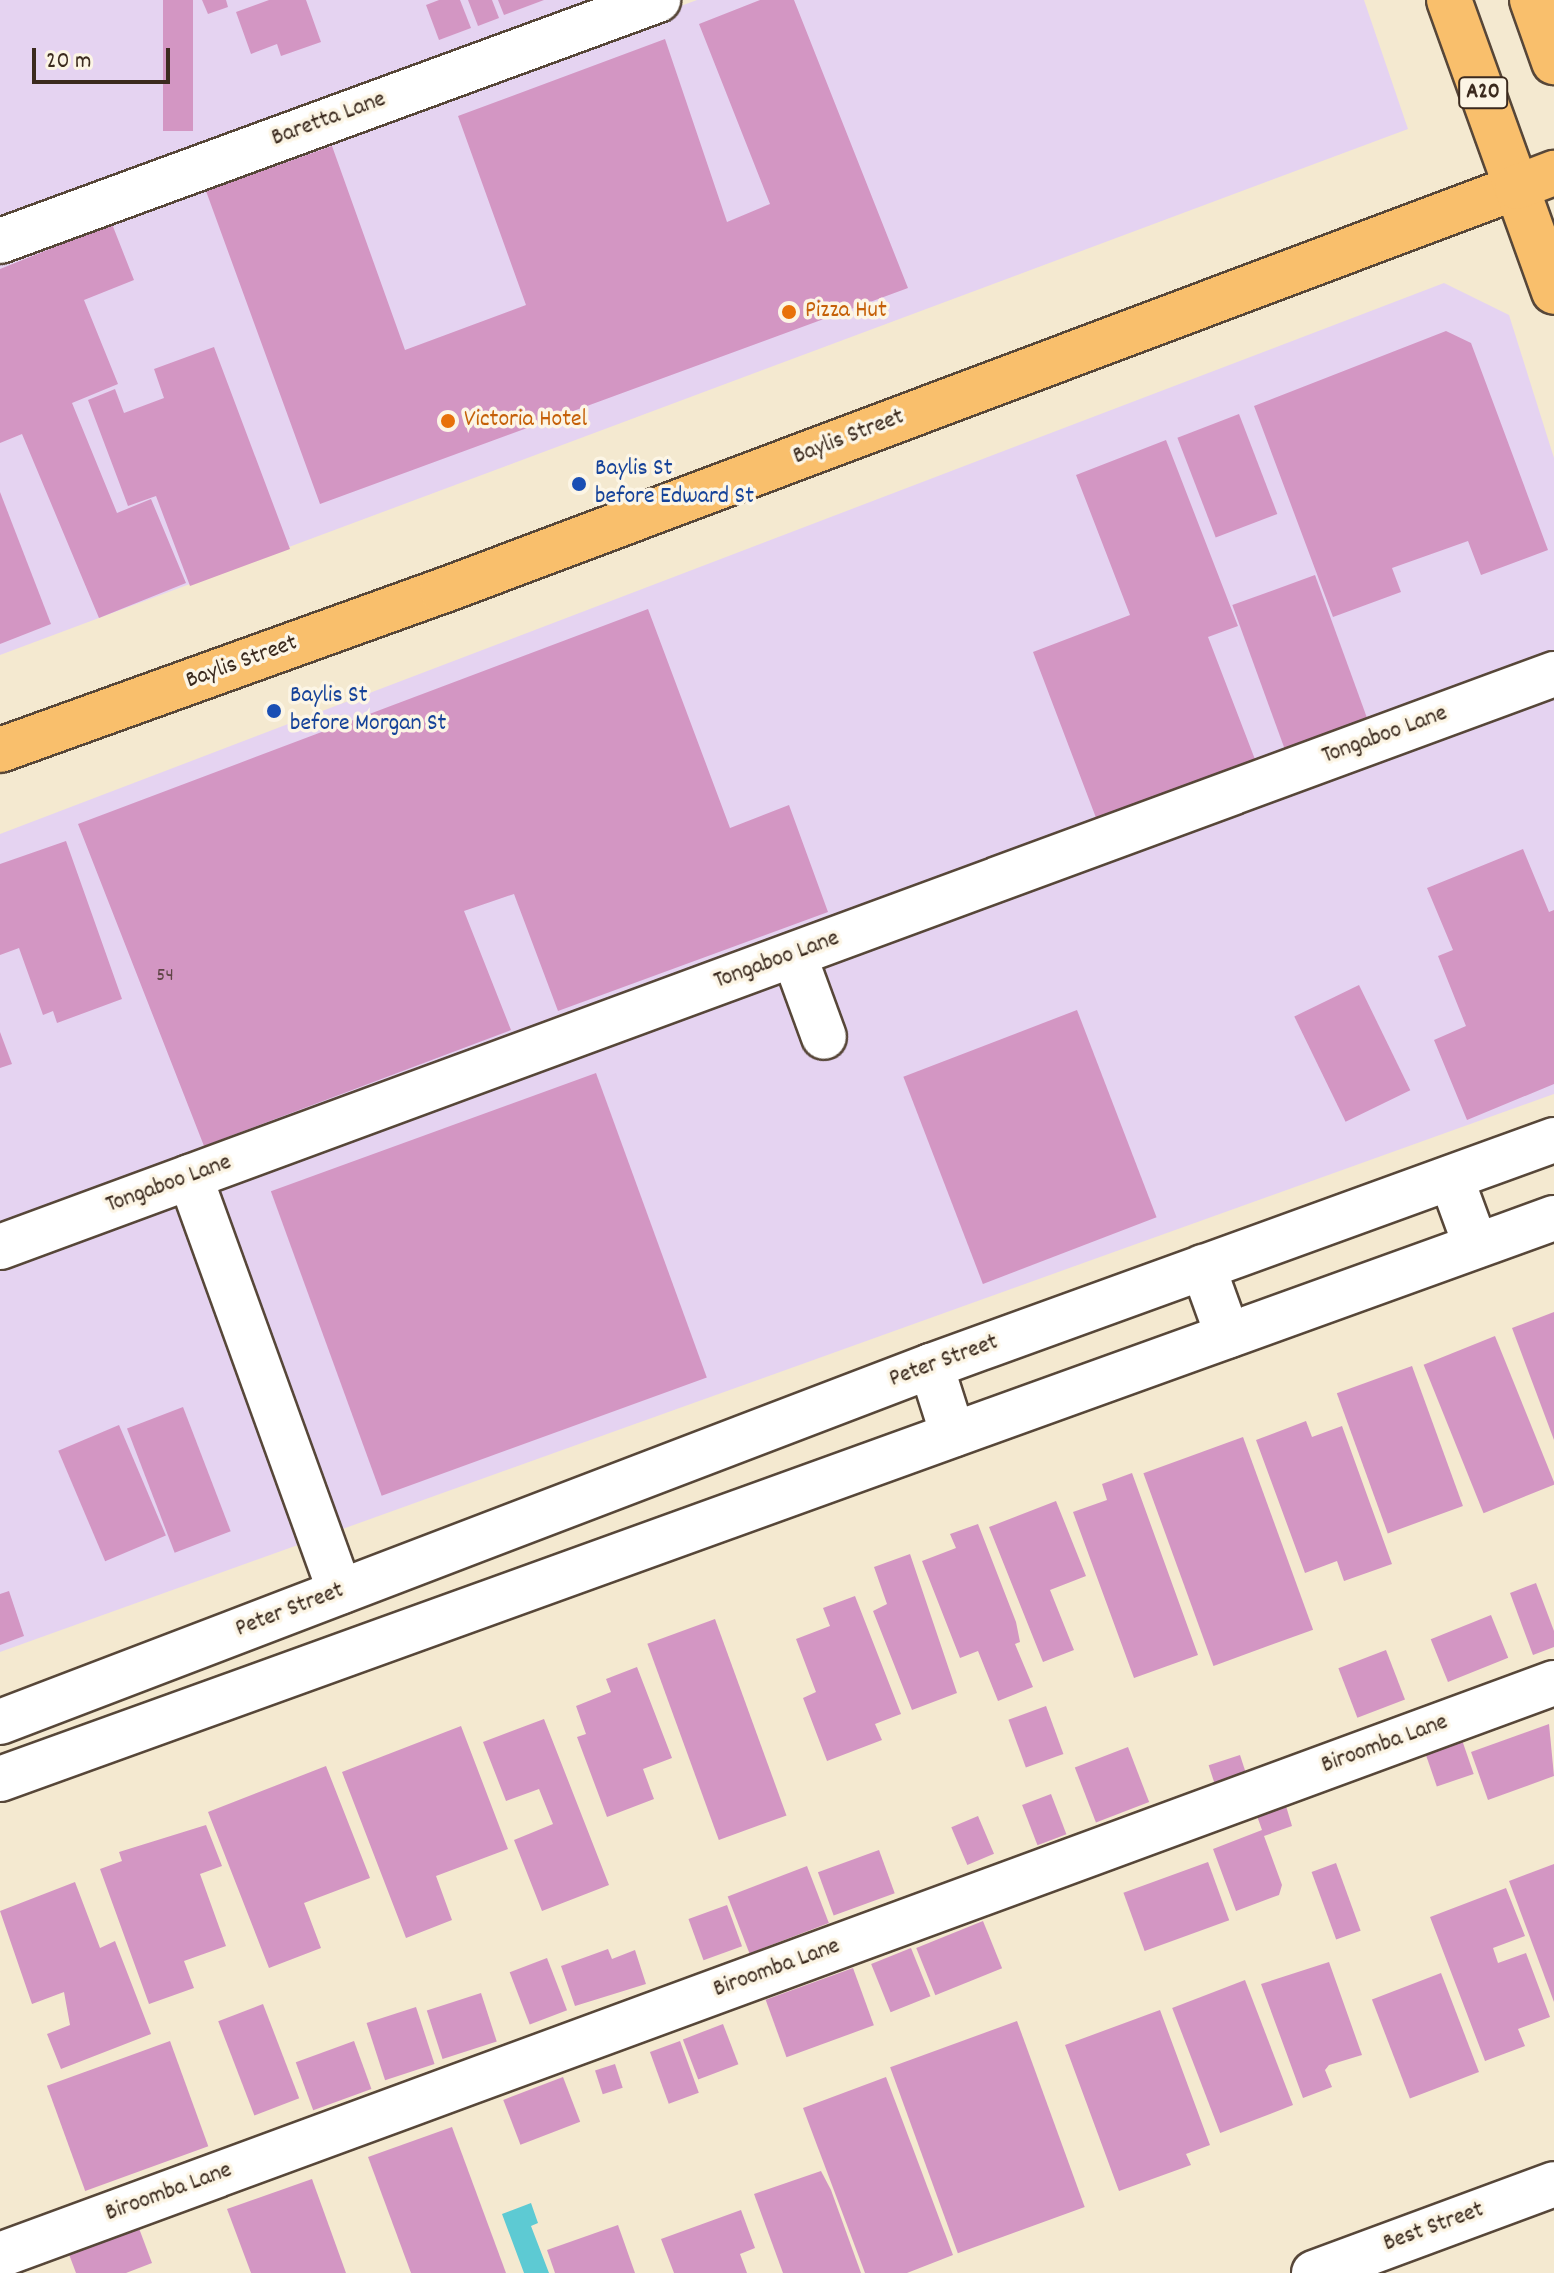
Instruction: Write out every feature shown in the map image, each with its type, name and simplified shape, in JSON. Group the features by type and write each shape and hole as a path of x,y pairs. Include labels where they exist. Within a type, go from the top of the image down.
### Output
{"main road":[{"name":"A20","path":"1449,0 1535,180 1554,292"},
{"path":"1532,0 1554,62"},
{"name":"Baylis Street","path":"0,750 442,591 1535,180"}],"street":[{"name":"Baretta Lane","path":"0,241 658,0"},
{"name":"Tongaboo Lane","path":"0,1247 1554,674"},
{"path":"794,955 824,1037"},
{"name":"Peter Street","path":"0,1722 931,1366 1554,1140"},
{"path":"190,1177 340,1592"},
{"path":"1451,1178 1476,1246"},
{"path":"0,1779 1554,1218"},
{"path":"1203,1267 1228,1336"},
{"path":"931,1366 953,1435"},
{"path":"686,1459 711,1522"},
{"path":"413,1564 435,1622"},
{"path":"167,1657 189,1710"},
{"name":"Biroomba Lane","path":"0,2255 1554,1683"},
{"name":"Best Street","path":"1314,2273 1554,2184"}],"shaded area":[{"path":"0,0 600,0 0,217"},
{"path":"697,0 1364,0 1408,129 0,655 0,256"},
{"path":"1444,283 1509,315 1554,458 1554,656 0,1229 0,834"},
{"path":"1554,694 1554,1094 0,1652 0,1267"}],"water":[{"path":"531,2203 538,2223 531,2226 549,2273 524,2273 502,2214"}],"building":[{"path":"163,0 193,0 193,131 163,131"},
{"path":"202,0 226,0 228,7 208,14"},
{"path":"269,0 306,0 321,42 281,56 277,44 251,54 236,12"},
{"path":"439,0 460,0 471,28 439,40 426,5"},
{"path":"468,0 492,0 499,18 478,26"},
{"path":"498,0 544,0 504,15"},
{"path":"760,0 794,0 908,288 320,504 206,191 332,146 405,350 526,305 458,116 665,39 727,222 770,204 699,24"},
{"path":"112,224 134,280 84,300 118,384 72,403 117,513 151,499 186,583 99,618 22,434 0,443 0,269"},
{"path":"1446,331 1471,343 1548,550 1481,575 1468,541 1392,568 1401,592 1333,617 1254,406"},
{"path":"214,347 290,549 190,586 156,496 128,506 88,400 115,389 124,413 164,398 154,369"},
{"path":"1239,414 1277,514 1216,538 1177,438"},
{"path":"1166,440 1238,626 1208,637 1256,762 1098,823 1033,652 1130,615 1076,475"},
{"path":"0,492 51,624 0,644"},
{"path":"1315,575 1372,731 1289,761 1232,605"},
{"path":"648,609 730,828 789,805 828,912 558,1011 514,894 464,911 511,1030 204,1146 78,824"},
{"path":"66,841 122,999 57,1023 53,1011 43,1015 19,948 0,955 0,864"},
{"path":"1523,849 1549,912 1554,910 1554,1084 1467,1120 1434,1040 1466,1026 1438,956 1453,950 1427,888"},
{"path":"1359,985 1410,1090 1346,1122 1294,1017"},
{"path":"1077,1010 1157,1217 983,1284 903,1077"},
{"path":"0,1032 12,1064 0,1068"},
{"path":"596,1073 707,1377 382,1496 271,1191"},
{"path":"1554,1312 1554,1440 1512,1328"},
{"path":"1495,1336 1554,1485 1484,1513 1424,1365"},
{"path":"1412,1366 1463,1506 1388,1533 1337,1393"},
{"path":"183,1407 231,1531 175,1553 127,1429"},
{"path":"1306,1421 1312,1437 1342,1426 1392,1564 1344,1581 1337,1561 1305,1573 1256,1440"},
{"path":"119,1425 166,1535 105,1561 58,1451"},
{"path":"1243,1437 1313,1630 1214,1666 1143,1473"},
{"path":"1132,1473 1198,1655 1134,1678 1073,1512 1107,1500 1102,1484"},
{"path":"1056,1501 1086,1576 1050,1590 1074,1650 1043,1662 989,1527"},
{"path":"978,1524 1016,1622 1020,1642 1015,1644 1033,1687 998,1701 978,1651 960,1658 922,1561 956,1548 950,1534"},
{"path":"910,1554 957,1693 912,1710 873,1611 887,1604 874,1567"},
{"path":"1536,1583 1554,1631 1554,1647 1533,1655 1510,1593"},
{"path":"9,1591 24,1636 0,1645 0,1594"},
{"path":"855,1596 901,1714 875,1724 882,1740 827,1761 803,1698 816,1692 796,1639 830,1626 823,1608"},
{"path":"1491,1615 1508,1658 1448,1682 1431,1639"},
{"path":"715,1619 786,1815 719,1840 647,1644"},
{"path":"1386,1650 1405,1699 1357,1718 1338,1668"},
{"path":"637,1667 672,1758 643,1769 654,1799 607,1817 577,1737 586,1734 576,1706 611,1692 606,1679"},
{"path":"1046,1706 1063,1754 1026,1768 1008,1720"},
{"path":"544,1719 609,1885 542,1911 514,1840 553,1824 539,1789 506,1801 483,1742"},
{"path":"1549,1724 1554,1776 1488,1800 1471,1752"},
{"path":"461,1726 508,1849 436,1876 452,1920 406,1938 342,1772"},
{"path":"1461,1737 1474,1774 1437,1787 1424,1750"},
{"path":"1128,1747 1149,1802 1096,1823 1075,1767"},
{"path":"1240,1755 1246,1773 1214,1783 1209,1765"},
{"path":"326,1766 370,1878 304,1903 321,1948 269,1968 208,1812"},
{"path":"1051,1794 1066,1834 1037,1845 1022,1805"},
{"path":"1286,1806 1292,1826 1264,1836 1282,1885 1279,1895 1236,1911 1213,1849 1262,1830 1257,1816"},
{"path":"978,1816 994,1854 967,1865 951,1827"},
{"path":"206,1825 222,1866 200,1874 226,1946 184,1961 194,1988 149,2004 100,1869 122,1861 119,1852"},
{"path":"879,1850 895,1893 834,1915 818,1872"},
{"path":"1208,1862 1229,1920 1145,1951 1123,1893"},
{"path":"1336,1863 1361,1931 1336,1940 1312,1872"},
{"path":"1554,1864 1554,2002 1509,1881"},
{"path":"807,1866 829,1923 750,1953 728,1896"},
{"path":"75,1882 100,1948 115,1941 151,2034 61,2069 47,2034 70,2025 64,1992 32,2004 0,1911"},
{"path":"1506,1888 1525,1936 1493,1948 1498,1963 1526,1953 1550,2017 1518,2029 1525,2046 1485,2061 1430,1917"},
{"path":"727,1905 742,1946 704,1960 688,1919"},
{"path":"983,1921 1002,1968 935,1995 916,1948"},
{"path":"911,1948 930,1996 891,2012 871,1964"},
{"path":"608,1949 612,1959 635,1950 646,1984 575,2006 561,1966"},
{"path":"547,1958 567,2010 530,2025 510,1972"},
{"path":"1329,1962 1362,2055 1329,2065 1325,2070 1332,2087 1303,2098 1261,1984"},
{"path":"853,1968 874,2025 786,2057 766,2000"},
{"path":"1441,1973 1479,2072 1410,2098 1372,2000"},
{"path":"1245,1980 1293,2105 1220,2133 1172,2008"},
{"path":"481,1993 497,2042 443,2059 427,2011"},
{"path":"263,2004 299,2098 254,2115 218,2021"},
{"path":"416,2007 435,2064 385,2080 367,2023"},
{"path":"1160,2010 1210,2145 1186,2154 1191,2165 1119,2191 1065,2045"},
{"path":"1017,2021 1085,2207 958,2253 890,2067"},
{"path":"723,2024 738,2064 698,2080 683,2039"},
{"path":"170,2041 208,2146 85,2191 47,2086"},
{"path":"354,2041 371,2089 313,2110 296,2062"},
{"path":"680,2041 699,2093 669,2104 650,2052"},
{"path":"615,2064 623,2088 603,2094 595,2070"},
{"path":"563,2077 580,2122 520,2145 503,2100"},
{"path":"886,2077 953,2255 907,2273 865,2273 803,2108"},
{"path":"452,2127 506,2273 411,2273 368,2157"},
{"path":"821,2171 861,2273 783,2273 754,2194"},
{"path":"312,2179 346,2273 251,2273 227,2209"},
{"path":"741,2210 755,2248 740,2254 747,2273 674,2273 661,2239"},
{"path":"137,2223 152,2263 126,2273 76,2273 67,2249"},
{"path":"618,2225 635,2273 555,2273 547,2250"}],"place":[{"name":"Pizza Hut","path":"789,312"},
{"name":"Victoria Hotel","path":"448,421"},
{"name":"Baylis St before Edward St","path":"579,484"},
{"name":"Baylis St before Morgan St","path":"274,711"}]}
